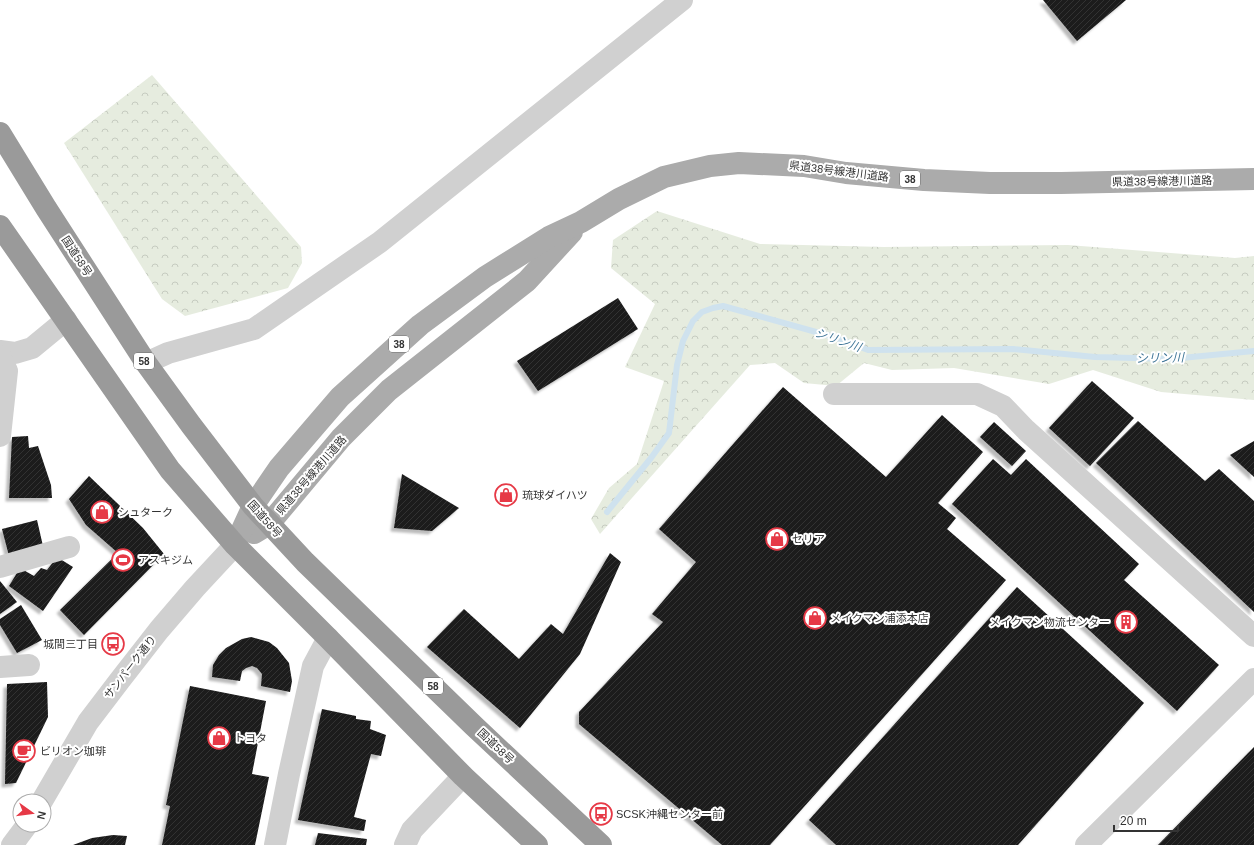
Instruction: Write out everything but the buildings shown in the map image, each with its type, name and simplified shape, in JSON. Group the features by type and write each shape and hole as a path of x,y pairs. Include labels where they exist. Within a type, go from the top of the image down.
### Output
{"highway":[{"name":"国道58号","path":"0,133 46,208 146,363 190,425 253,506 305,562 469,721 601,845"},
{"path":"0,226 170,470 235,545 463,776 537,845"}],"main road":[{"name":"県道38号線港川道路","path":"235,545 253,506 279,468 340,398 420,325 485,277 549,237 581,222 619,199 664,177 710,166 739,163 804,166 846,173 924,180 983,182 1061,183 1254,179"},
{"name":"県道38号線港川道路","path":"235,545 269,524 341,438 389,390 527,281 581,222"}],"street":[{"path":"146,363 168,353 254,329 380,242 682,0"},
{"path":"0,351 15,353 32,348 66,320"},
{"path":"0,356 7,371 0,436"},
{"path":"834,394 977,394 1003,406 1026,430 1254,636"},
{"name":"サンパーク通り","path":"47,793 88,722 159,630 235,545"},
{"path":"0,566 69,547"},
{"path":"275,845 313,666 328,638"},
{"path":"0,667 29,666"},
{"path":"1086,845 1254,679"},
{"path":"405,845 412,830 463,776"},
{"path":"12,845 21,833"}],"green space":[{"path":"152,75 301,247 302,263 288,288 185,316 162,299 64,143"},
{"path":"657,211 760,244 884,247 1068,245 1235,258 1254,256 1254,400 1161,392 1093,370 1049,384 954,368 892,370 864,363 836,386 804,383 775,363 750,365 600,534 591,519 609,488 637,464 664,381 625,367 655,304 611,268 613,240"}],"waterway":[{"name":"シリン川","path":"607,512 651,458 669,433 677,365 683,341 693,321 702,312 713,308 723,306 834,337 868,350 1013,349 1095,357 1171,359 1254,351"}],"place":[{"name":"琉球ダイハツ","path":"506,495"},
{"name":"シュターク","path":"102,512"},
{"name":"セリア","path":"777,539"},
{"name":"アスキジム","path":"123,560"},
{"name":"メイクマン浦添本店","path":"815,618"},
{"name":"メイクマン物流センター","path":"1126,622"},
{"name":"城間三丁目","path":"113,644"},
{"name":"トヨタ","path":"219,738"},
{"name":"ビリオン珈琲","path":"24,751"},
{"name":"SCSK沖縄センター前","path":"601,814"}]}
